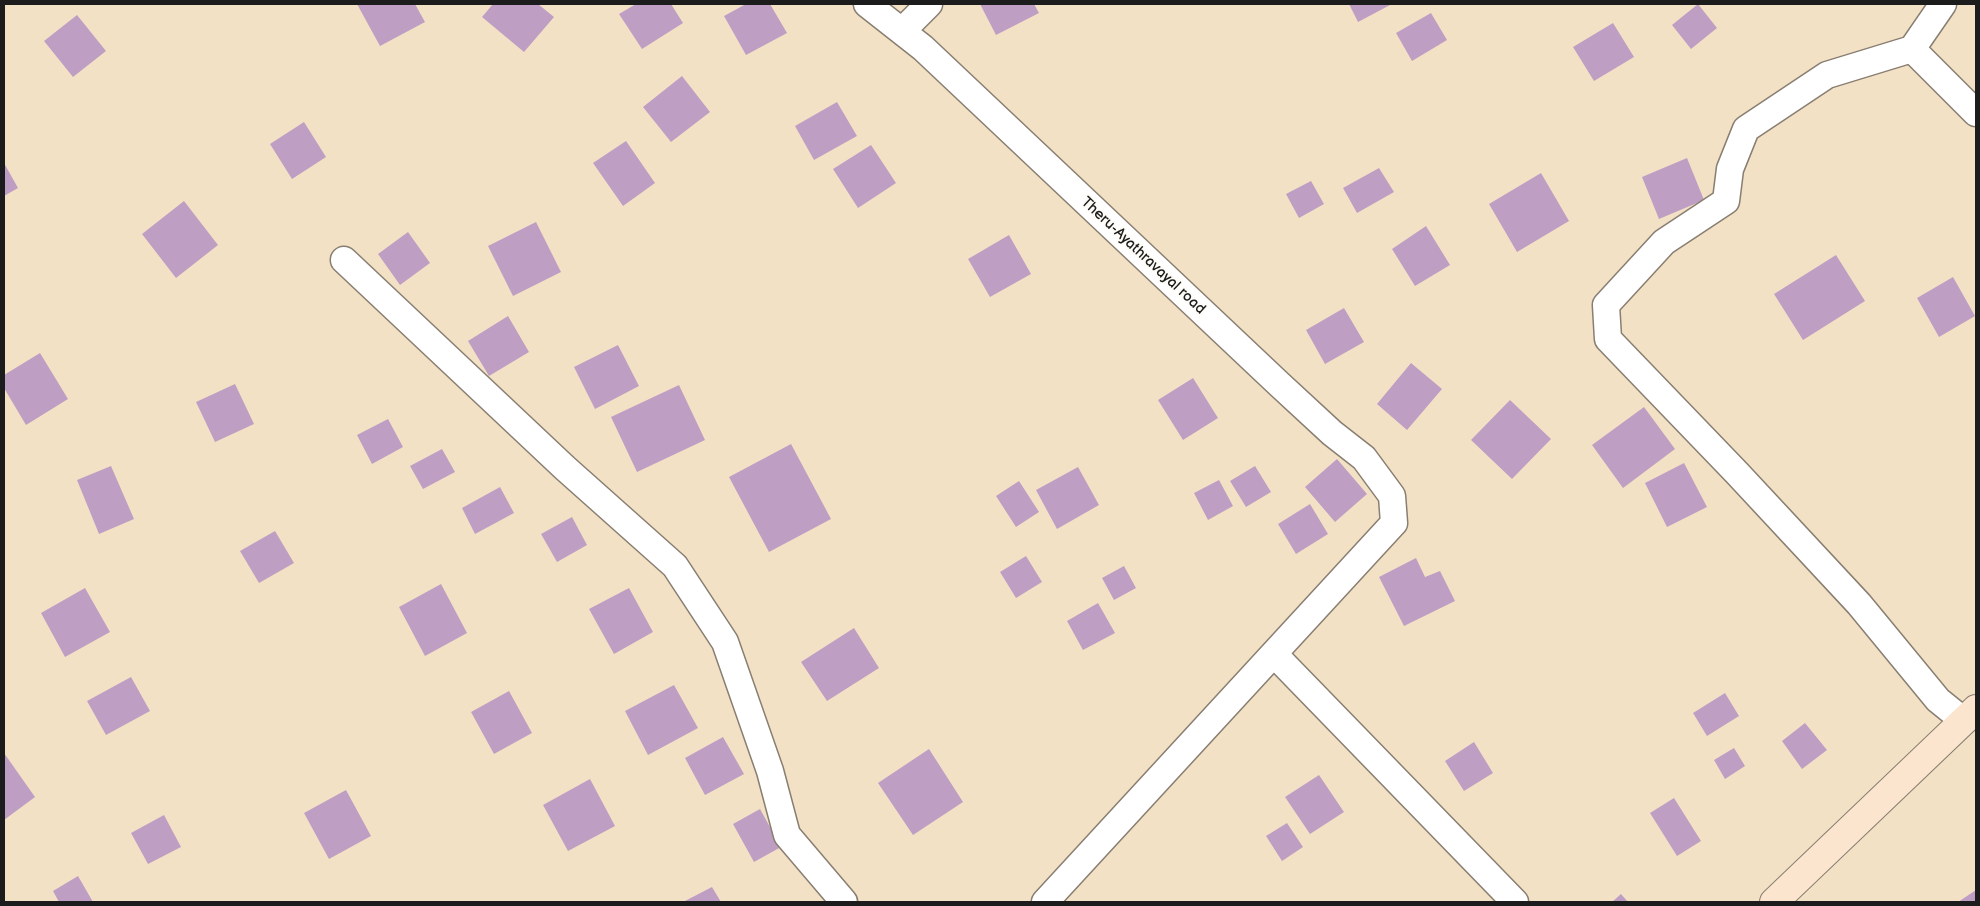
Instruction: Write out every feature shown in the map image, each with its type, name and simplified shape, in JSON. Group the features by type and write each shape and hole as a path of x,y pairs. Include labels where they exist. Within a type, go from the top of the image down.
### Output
{"main road":[{"path":"1774,902 1970,715"}],"street":[{"name":"Theru-Ayathravayal road","path":"867,4 923,48 1285,390 1332,433 1364,458 1392,496 1394,523 1274,654"},
{"path":"902,31 929,4"},
{"path":"1943,4 1912,49 1827,75 1746,129 1730,170 1726,201 1664,242 1606,305 1608,339 1737,473 1858,604 1938,700 1970,715"},
{"path":"1912,49 1976,113"},
{"path":"344,260 565,468 675,566 725,642 770,771 787,835 844,902"},
{"path":"1045,902 1274,654 1515,902"}],"building":[{"path":"357,4 415,4 425,22 380,46"},
{"path":"493,4 538,4 554,17 524,52 482,17"},
{"path":"636,4 671,4 683,23 642,49 619,14"},
{"path":"746,4 770,4 787,33 746,55 724,16"},
{"path":"980,4 1034,4 1039,13 996,35"},
{"path":"1349,4 1392,4 1358,22"},
{"path":"1698,4 1717,28 1691,49 1672,25"},
{"path":"1431,13 1447,40 1412,61 1396,33"},
{"path":"77,15 106,51 73,77 44,41"},
{"path":"1613,23 1634,57 1594,81 1573,47"},
{"path":"682,76 710,112 671,142 643,107"},
{"path":"837,102 857,136 814,160 795,126"},
{"path":"304,122 326,157 292,179 270,144"},
{"path":"626,141 655,183 623,206 593,163"},
{"path":"871,145 896,183 858,208 833,169"},
{"path":"1687,158 1704,200 1659,219 1642,177"},
{"path":"4,163 18,188 4,196"},
{"path":"1379,168 1394,192 1357,213 1343,188"},
{"path":"1541,173 1569,221 1517,252 1489,204"},
{"path":"1311,181 1324,204 1299,218 1286,194"},
{"path":"184,201 218,245 176,278 142,234"},
{"path":"536,222 561,272 513,296 488,246"},
{"path":"1426,226 1450,265 1415,286 1392,249"},
{"path":"408,232 430,263 400,285 378,254"},
{"path":"1009,235 1031,274 990,297 968,259"},
{"path":"1836,255 1865,301 1803,340 1774,294"},
{"path":"1953,277 1975,316 1939,337 1917,298"},
{"path":"1344,308 1364,342 1325,364 1306,330"},
{"path":"508,316 529,352 489,376 468,341"},
{"path":"618,345 639,386 595,409 574,367"},
{"path":"40,353 68,399 26,425 4,388 4,375"},
{"path":"1411,363 1442,389 1407,430 1377,404"},
{"path":"1193,378 1218,418 1183,440 1158,400"},
{"path":"235,384 254,424 215,442 196,402"},
{"path":"679,385 705,440 637,472 611,417"},
{"path":"1510,400 1551,439 1512,479 1471,440"},
{"path":"1644,407 1675,449 1623,488 1592,445"},
{"path":"388,419 403,447 372,464 357,435"},
{"path":"791,444 831,519 769,552 729,477"},
{"path":"442,449 455,472 423,489 410,466"},
{"path":"1337,459 1367,494 1335,522 1305,487"},
{"path":"1684,463 1707,507 1667,527 1645,483"},
{"path":"111,466 134,519 99,534 77,480"},
{"path":"1255,466 1271,492 1246,507 1230,481"},
{"path":"1078,467 1099,505 1057,529 1036,490"},
{"path":"1219,480 1233,506 1208,520 1194,493"},
{"path":"1019,481 1039,512 1016,527 996,496"},
{"path":"500,487 514,513 475,534 462,508"},
{"path":"1310,504 1328,534 1296,554 1278,524"},
{"path":"572,517 587,545 557,562 541,534"},
{"path":"275,531 294,563 259,583 240,551"},
{"path":"1026,556 1042,582 1016,598 1000,572"},
{"path":"1416,558 1425,577 1440,571 1455,601 1404,626 1379,577"},
{"path":"1124,566 1136,588 1114,600 1102,578"},
{"path":"441,584 467,633 425,656 399,607"},
{"path":"85,588 110,632 65,657 41,613"},
{"path":"629,588 653,632 614,654 589,609"},
{"path":"1098,603 1115,633 1083,650 1067,621"},
{"path":"854,628 879,668 827,701 801,662"},
{"path":"131,677 150,711 106,735 87,701"},
{"path":"674,685 698,728 648,755 625,711"},
{"path":"509,691 532,733 494,754 471,712"},
{"path":"1725,693 1739,716 1707,736 1693,713"},
{"path":"1805,723 1827,750 1802,769 1782,741"},
{"path":"723,737 744,774 705,795 685,758"},
{"path":"1474,742 1493,773 1464,791 1445,761"},
{"path":"1734,748 1745,766 1725,779 1714,760"},
{"path":"929,749 963,802 913,835 878,783"},
{"path":"4,753 35,797 4,820"},
{"path":"1319,775 1344,812 1310,834 1285,797"},
{"path":"590,779 615,826 568,851 543,805"},
{"path":"346,790 371,836 329,859 304,813"},
{"path":"1674,798 1701,841 1677,856 1650,813"},
{"path":"760,809 781,847 754,862 733,824"},
{"path":"164,815 181,847 148,864 131,833"},
{"path":"1287,823 1303,847 1282,861 1266,836"},
{"path":"78,876 93,902 59,902 53,891"},
{"path":"712,887 721,902 683,902"},
{"path":"1976,890 1976,902 1958,902"},
{"path":"1621,894 1628,902 1612,902"}]}
